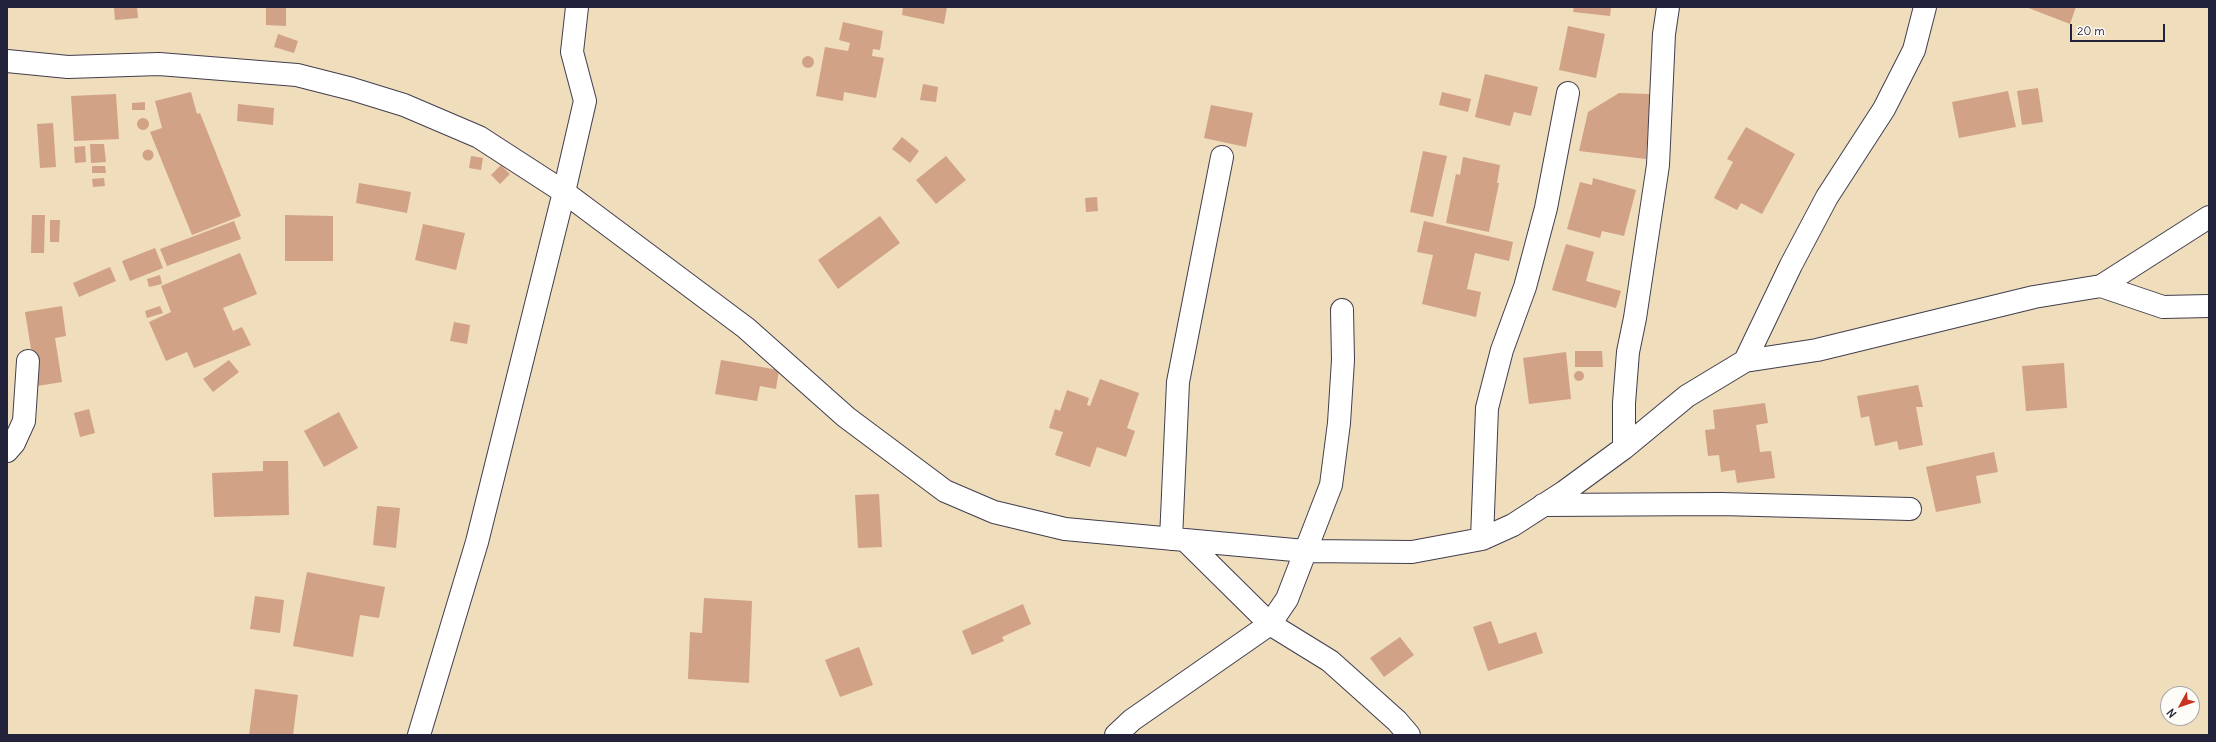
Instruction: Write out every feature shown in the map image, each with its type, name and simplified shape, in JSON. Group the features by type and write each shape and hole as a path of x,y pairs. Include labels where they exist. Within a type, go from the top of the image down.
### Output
{"street":[{"path":"420,735 477,542 564,192 585,101 572,52 577,7"},
{"path":"1624,448 1624,404 1628,352 1635,318 1658,165 1664,34 1668,7"},
{"path":"1745,361 1791,265 1827,197 1887,103 1914,50 1925,7"},
{"path":"7,61 68,67 160,64 304,77 352,89 404,105 479,136 564,192 746,328 846,417 944,491 994,512 1065,529 1305,551 1412,552 1482,539 1513,525 1543,505 1624,448 1686,396 1745,361 1816,350 2034,297 2100,286 2209,216"},
{"path":"1482,539 1487,408 1502,350 1525,287 1546,208 1568,93"},
{"path":"1222,157 1178,382 1178,540 1270,624 1330,661 1382,706 1409,735"},
{"path":"2100,286 2163,307 2209,306"},
{"path":"1116,735 1132,720 1270,624 1287,599 1331,485 1339,423 1343,360 1342,310"},
{"path":"7,451 14,443 24,421 28,361"},
{"path":"1543,505 1713,504 1910,509"}],"building":[{"path":"114,7 137,7 138,18 115,20"},
{"path":"266,7 286,7 286,26 266,25"},
{"path":"903,7 947,7 944,24 902,15"},
{"path":"1574,7 1611,7 1610,16 1573,12"},
{"path":"2026,7 2076,7 2070,24"},
{"path":"843,22 883,31 880,50 873,49 872,56 884,58 876,98 844,92 843,101 816,96 825,47 848,51 850,43 839,40"},
{"path":"1568,26 1605,34 1596,78 1559,70"},
{"path":"278,34 298,41 294,53 274,47"},
{"path":"810,56 813,57 813,67 806,68 803,67 802,60 803,57"},
{"path":"1485,74 1538,87 1531,116 1514,112 1510,126 1475,117"},
{"path":"923,84 938,87 936,102 920,100"},
{"path":"2038,88 2043,122 2022,125 2017,91"},
{"path":"2008,91 2016,127 1959,138 1952,102"},
{"path":"191,92 197,114 200,113 241,216 192,235 150,132 162,128 155,101"},
{"path":"1442,92 1471,99 1468,112 1439,105"},
{"path":"1619,93 1650,94 1646,159 1579,151 1588,112"},
{"path":"116,94 119,139 74,141 71,96"},
{"path":"145,102 145,110 132,110 132,103"},
{"path":"238,104 274,108 273,125 237,121"},
{"path":"1211,105 1253,113 1246,147 1204,138"},
{"path":"141,118 145,118 149,124 145,130 141,130 137,126 137,122"},
{"path":"53,123 56,167 40,168 37,124"},
{"path":"1746,127 1795,154 1762,214 1741,203 1737,210 1714,198 1733,162 1727,159"},
{"path":"902,137 919,151 910,163 892,149"},
{"path":"90,144 104,144 106,162 91,163"},
{"path":"85,146 86,162 75,163 74,147"},
{"path":"148,149 152,151 154,155 152,159 148,161 144,159 142,155 144,151"},
{"path":"1423,151 1447,156 1433,217 1410,212"},
{"path":"471,156 483,158 481,170 469,168"},
{"path":"946,156 966,180 936,204 916,180"},
{"path":"1463,157 1500,165 1497,183 1499,183 1489,232 1446,223 1456,174 1460,175"},
{"path":"501,165 510,174 500,184 491,175"},
{"path":"92,166 105,166 106,173 92,173"},
{"path":"104,178 105,186 93,187 92,179"},
{"path":"1593,178 1636,190 1624,236 1602,231 1600,238 1567,229 1580,182 1592,185"},
{"path":"359,183 411,192 407,213 356,203"},
{"path":"1097,197 1098,211 1086,212 1085,198"},
{"path":"32,215 45,215 44,253 31,253"},
{"path":"285,215 333,216 333,261 285,261"},
{"path":"880,216 900,243 838,289 818,260"},
{"path":"50,220 60,220 59,242 50,242"},
{"path":"234,221 241,239 167,266 160,249"},
{"path":"1424,221 1513,242 1509,261 1475,253 1467,289 1481,292 1476,317 1422,304 1433,255 1417,252"},
{"path":"423,224 465,233 456,270 415,260"},
{"path":"1566,244 1594,252 1586,281 1621,291 1616,308 1552,290"},
{"path":"155,248 163,268 130,281 122,261"},
{"path":"240,253 257,294 223,308 233,331 242,327 251,345 194,368 187,352 166,361 149,322 171,312 161,286"},
{"path":"110,267 116,281 79,297 73,283"},
{"path":"160,275 162,284 149,287 147,279"},
{"path":"62,306 66,336 55,338 62,382 37,386 25,312"},
{"path":"160,306 163,313 147,318 145,311"},
{"path":"454,322 470,325 467,344 450,341"},
{"path":"1575,351 1602,351 1603,367 1575,367"},
{"path":"1566,352 1571,399 1529,404 1523,358"},
{"path":"229,360 239,372 213,392 203,379"},
{"path":"721,360 779,370 776,389 760,386 757,401 715,394"},
{"path":"2064,363 2067,408 2026,411 2022,366"},
{"path":"1577,371 1581,371 1583,372 1583,380 1577,381 1574,378 1574,374"},
{"path":"1100,379 1139,393 1127,428 1135,431 1126,457 1097,447 1090,467 1055,455 1063,432 1049,428 1055,409 1060,411 1067,390 1089,398 1087,405 1090,406"},
{"path":"1918,385 1923,407 1916,407 1923,445 1899,450 1897,441 1875,446 1869,416 1861,418 1857,396"},
{"path":"1765,403 1768,423 1756,425 1760,452 1771,451 1775,478 1737,483 1735,470 1721,472 1719,455 1708,456 1705,430 1715,429 1713,410"},
{"path":"89,409 95,433 80,437 74,413"},
{"path":"339,412 358,448 324,467 304,431"},
{"path":"1994,452 1998,472 1976,476 1981,503 1936,512 1926,467"},
{"path":"263,461 288,461 289,515 214,517 212,473 263,471"},
{"path":"879,494 882,547 858,548 855,495"},
{"path":"377,506 400,508 396,548 373,545"},
{"path":"307,572 385,587 379,618 360,615 353,657 293,646"},
{"path":"255,596 284,600 280,633 250,629"},
{"path":"704,598 752,601 749,683 688,679 690,632 702,633"},
{"path":"1023,604 1031,624 1002,637 1004,641 972,655 962,631"},
{"path":"1491,621 1499,644 1536,632 1543,653 1488,671 1473,627"},
{"path":"1400,637 1414,655 1384,677 1370,658"},
{"path":"859,647 873,685 840,697 825,660"},
{"path":"255,689 298,695 293,735 249,735"}]}
